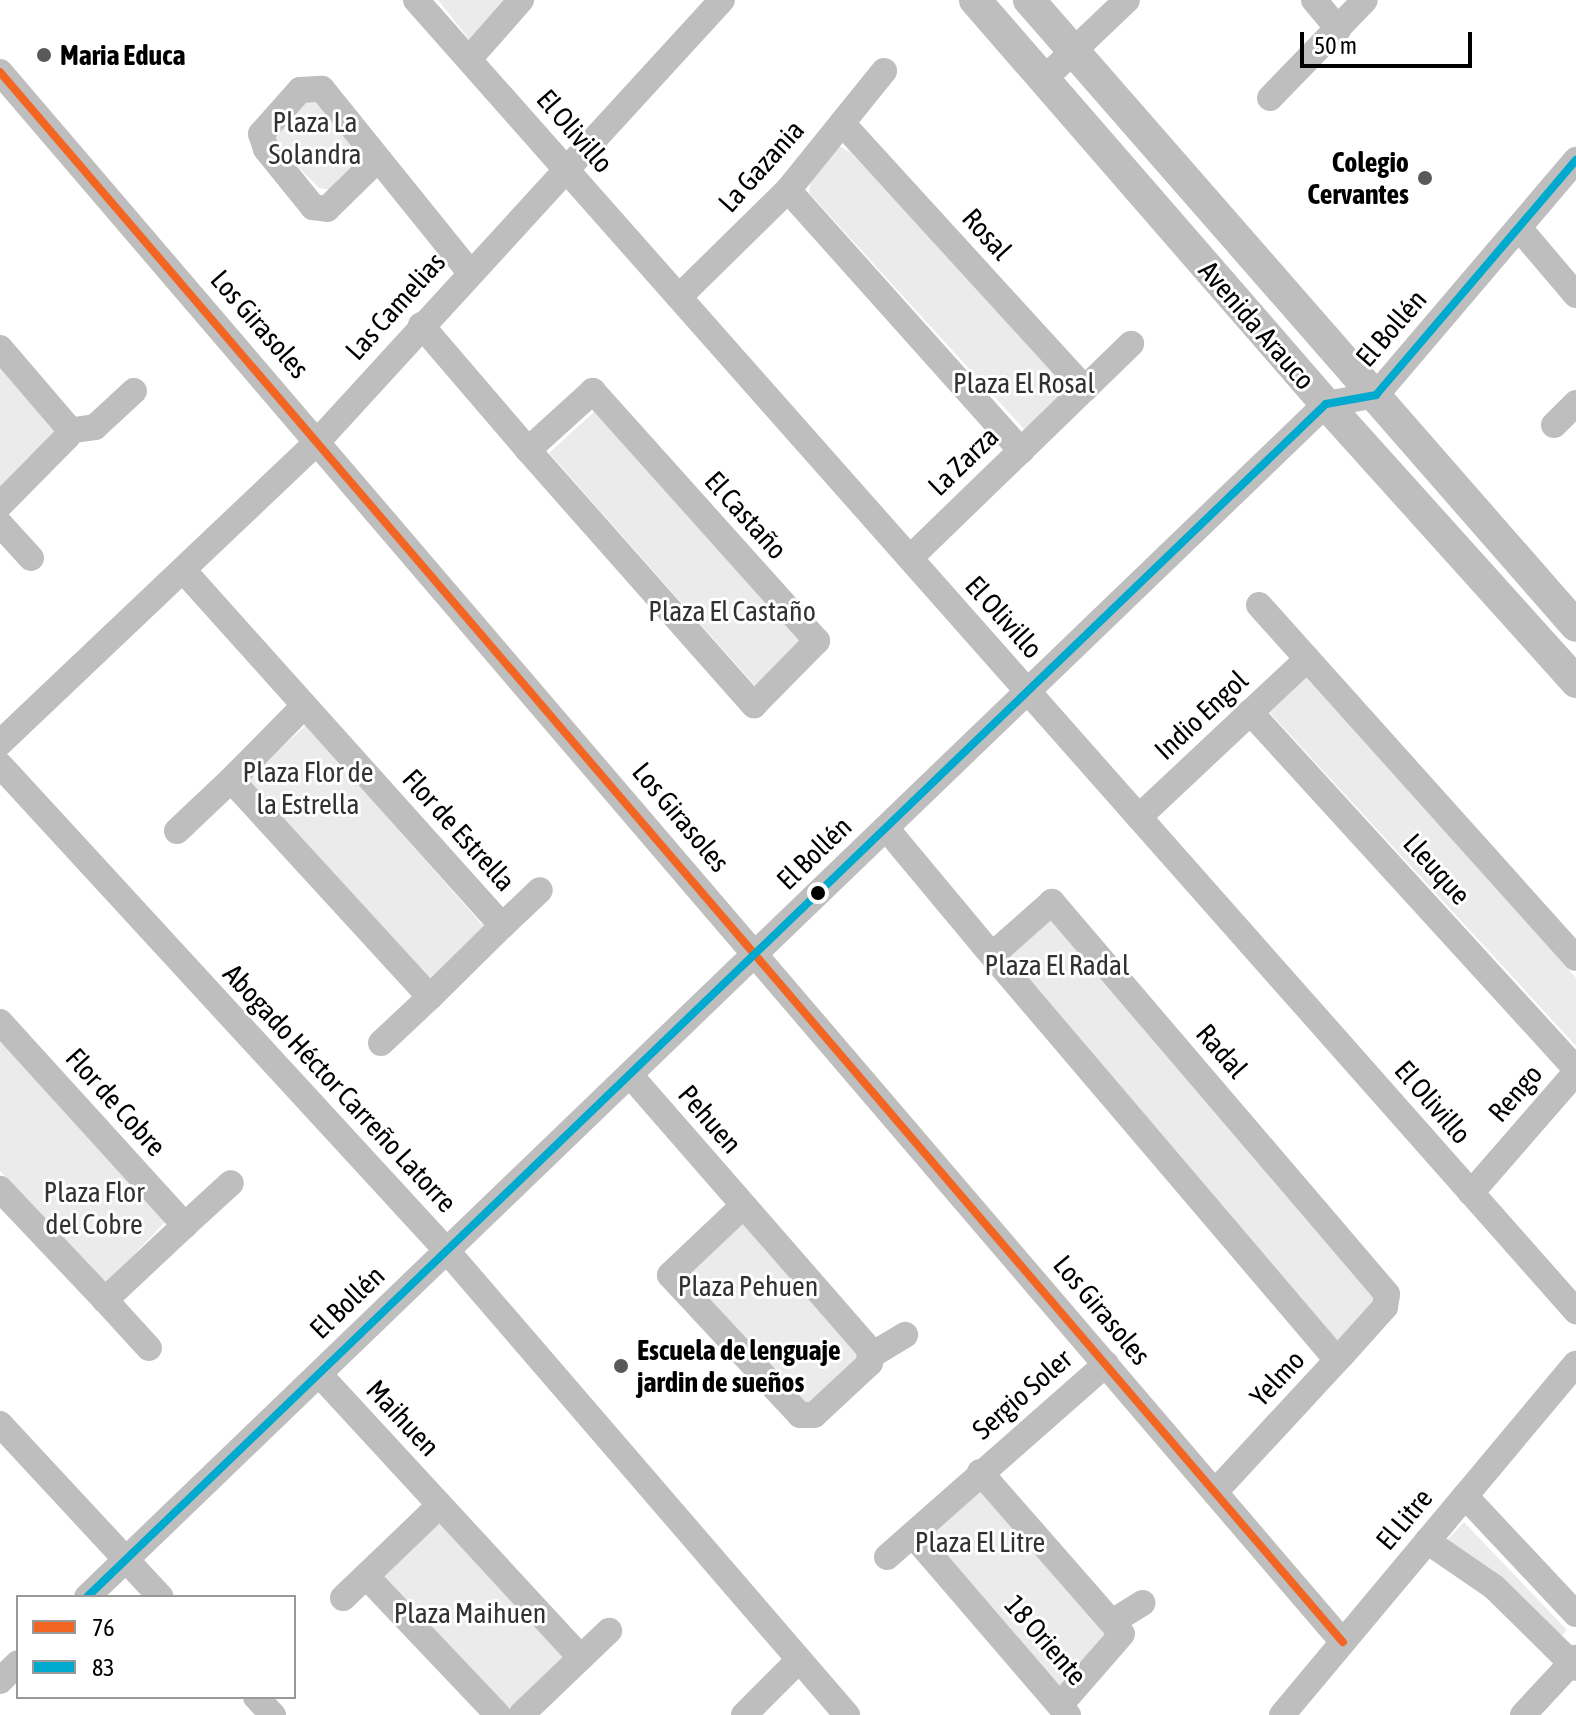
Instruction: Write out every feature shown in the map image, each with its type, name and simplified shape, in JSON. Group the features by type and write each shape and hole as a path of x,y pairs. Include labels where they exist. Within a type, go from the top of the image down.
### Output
{"street":[{"name":"El Olivillo","path":"416,0 1576,1311"},
{"path":"469,59 521,0"},
{"name":"Las Camelias","path":"0,743 318,441 469,271 722,0"},
{"name":"Avenida Arauco","path":"975,0 1326,404 1576,682"},
{"name":"Avenida Arauco","path":"1029,0 1576,626"},
{"path":"1045,78 1127,0"},
{"path":"1314,0 1338,29"},
{"path":"1270,98 1365,0"},
{"name":"La Gazania","path":"679,297 788,190 884,71"},
{"name":"Los Girasoles","path":"0,72 1343,1642"},
{"path":"378,159 327,209 313,207 266,149 261,134 300,90 312,86 322,89 469,271"},
{"name":"Rosal","path":"842,123 1085,389"},
{"name":"El Bollén","path":"89,1595 1326,404 1376,395 1576,160"},
{"path":"788,190 1021,451"},
{"path":"1519,228 1576,295"},
{"name":"El Castaño","path":"421,325 528,450 754,705 817,641 593,391 528,450"},
{"name":"La Zarza","path":"910,558 1131,344"},
{"path":"0,348 67,431"},
{"path":"67,431 95,427 134,391"},
{"path":"1554,425 1576,403"},
{"path":"0,505 64,446 67,431"},
{"path":"0,524 31,558"},
{"name":"Flor de Estrella","path":"183,570 502,926"},
{"name":"Lleuque","path":"1259,605 1576,958"},
{"name":"Indio Engol","path":"1139,817 1307,659"},
{"path":"177,831 304,706"},
{"name":"Lleuque","path":"1250,712 1576,1070"},
{"name":"Abogado Héctor Carreño Latorre","path":"0,765 447,1251 847,1715"},
{"path":"231,780 430,997"},
{"path":"886,828 1337,1360"},
{"name":"Flor de Estrella","path":"381,1043 540,890"},
{"name":"Radal","path":"992,955 1052,902 1386,1292 1385,1307"},
{"name":"Flor de Cobre","path":"0,1022 185,1225"},
{"name":"Rengo","path":"1471,1193 1576,1070"},
{"name":"Pehuen","path":"630,1075 869,1349 870,1359"},
{"path":"105,1300 231,1183"},
{"path":"0,1189 149,1348"},
{"path":"743,1206 670,1275 800,1415 814,1415 870,1359 905,1335"},
{"name":"Yelmo","path":"1215,1492 1385,1307"},
{"name":"Sergio Soler","path":"887,1557 1106,1364"},
{"name":"El Litre","path":"1282,1715 1576,1364"},
{"name":"Maihuen","path":"319,1374 581,1658"},
{"path":"0,1424 159,1595"},
{"path":"980,1472 1117,1628"},
{"path":"1465,1496 1576,1614"},
{"path":"343,1598 440,1505"},
{"name":"18 Oriente","path":"913,1535 1064,1710"},
{"path":"1427,1541 1494,1587 1574,1663 1523,1715"},
{"path":"366,1576 498,1715"},
{"path":"1064,1710 1117,1628 1142,1603"},
{"path":"521,1715 609,1631"},
{"path":"744,1715 798,1661"},
{"path":"0,1681 16,1665"},
{"path":"258,1699 273,1715"}],"green space":[{"path":"438,0 516,0 481,39 469,39"},
{"name":"Plaza La Solandra","path":"307,96 323,97 360,144 360,161 331,190 319,188 277,146 273,133"},
{"name":"Plaza El Rosal","path":"839,146 850,152 1067,383 1063,401 1024,429 809,193 812,175"},
{"path":"0,355 63,429 0,497"},
{"name":"Plaza El Castaño","path":"594,412 801,640 757,688 549,453"},
{"path":"1307,677 1576,978 1576,1046 1269,712"},
{"name":"Plaza Flor de la Estrella","path":"306,725 486,929 432,980 247,780"},
{"name":"Plaza El Radal","path":"1055,909 1382,1298 1338,1348 1005,956"},
{"name":"Plaza Flor del Cobre","path":"0,1041 166,1221 104,1286 0,1171"},
{"name":"Plaza Pehuen","path":"748,1223 859,1347 862,1363 814,1407 801,1407 688,1282 687,1274 734,1224"},
{"name":"Plaza El Litre","path":"976,1489 989,1492 1106,1628 1105,1640 1065,1686 1054,1686 926,1542 929,1531"},
{"name":"Plaza Maihuen","path":"432,1520 443,1522 565,1648 564,1661 517,1706 502,1709 379,1581"},
{"path":"1464,1522 1567,1630 1558,1640 1447,1540"}],"transit line":[{"name":"76","path":"0,72 1343,1642"},
{"name":"83","path":"89,1595 1326,404 1376,395 1576,160"}],"place":[{"name":"Maria Educa","path":"44,55"},
{"name":"Colegio Cervantes","path":"1425,178"},
{"name":"Escuela de lenguaje jardin de sueños","path":"621,1366"}]}
